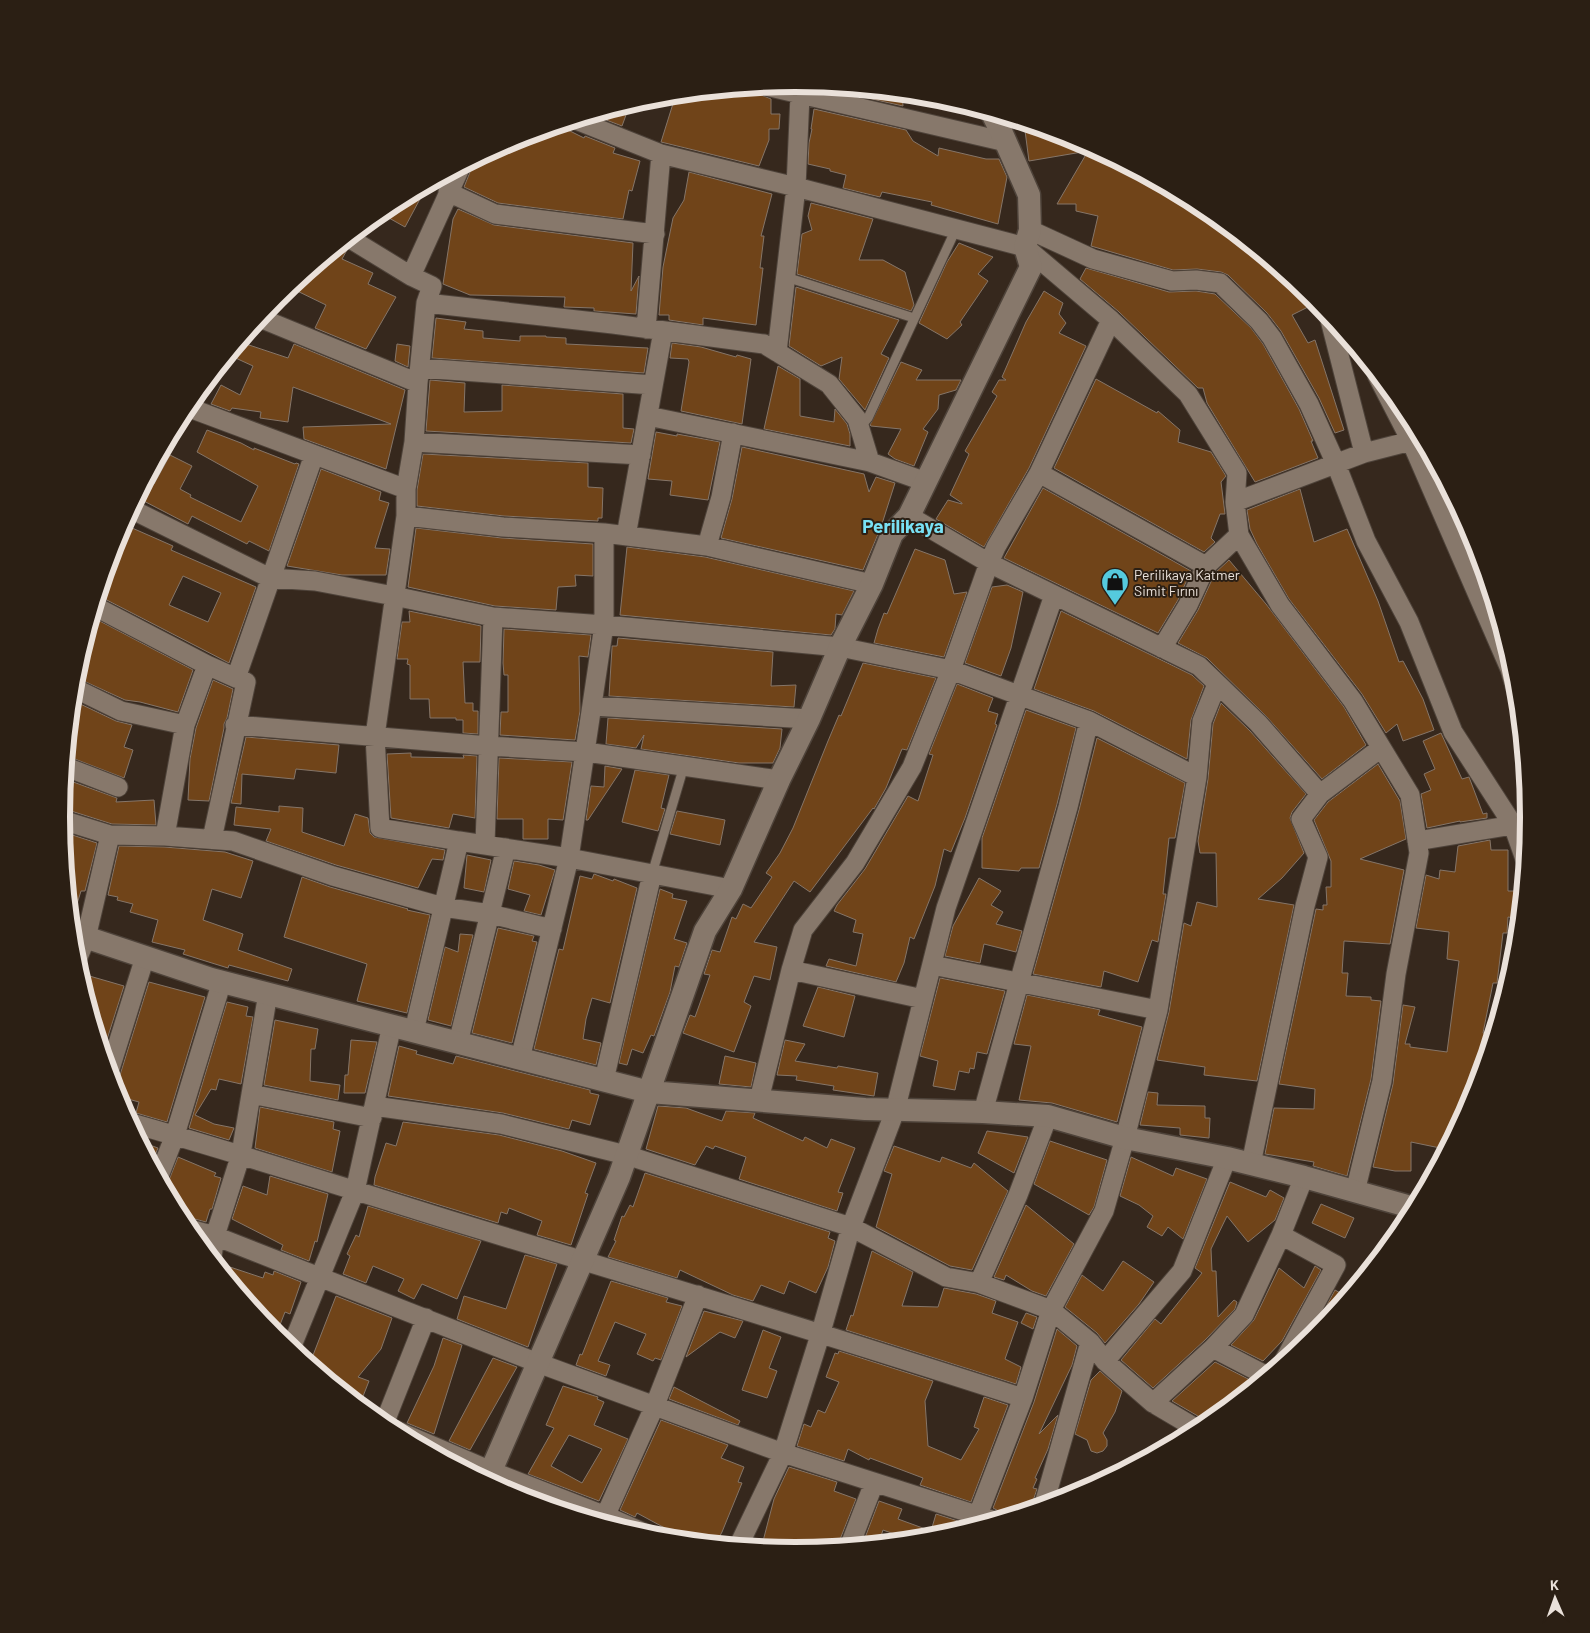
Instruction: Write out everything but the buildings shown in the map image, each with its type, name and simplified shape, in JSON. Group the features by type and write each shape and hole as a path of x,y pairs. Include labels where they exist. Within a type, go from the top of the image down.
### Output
{"street":[{"path":"789,92 1006,142"},
{"path":"777,352 796,187 800,95"},
{"path":"490,1474 619,1177 705,932 731,889 779,780 809,720 840,647 872,584 892,534 909,516 1031,267 1028,239 1029,195 995,120"},
{"path":"586,123 662,154 956,229 1028,239 1172,281 1196,280 1220,283 1259,321 1272,338 1310,404 1366,541 1409,622 1453,732 1513,826 1519,842"},
{"path":"626,536 653,385 655,234 662,154"},
{"path":"411,276 456,176"},
{"path":"448,192 495,214 655,234"},
{"path":"1028,239 1188,394 1237,473 1235,502 1239,535 1280,605 1353,701 1410,795 1419,853 1396,974 1382,1081 1356,1192"},
{"path":"354,241 411,276 432,286 426,303 414,442 406,489 406,516 375,736 380,828 569,858 731,889"},
{"path":"426,303 764,344 830,384 857,419 870,462"},
{"path":"267,320 419,376 653,385"},
{"path":"759,1100 791,970 803,930 855,863 912,767 951,670 996,546 1039,473 1111,320"},
{"path":"1333,330 1364,454"},
{"path":"195,410 406,489"},
{"path":"1396,411 1411,441 1498,641"},
{"path":"648,416 870,462 926,482"},
{"path":"707,546 721,497 733,433"},
{"path":"1235,502 1364,454 1411,441"},
{"path":"414,442 640,455"},
{"path":"236,678 314,455"},
{"path":"1039,473 1206,566"},
{"path":"138,512 270,578 315,581 493,617 604,625 840,647 951,670 1089,720 1197,777"},
{"path":"406,516 503,527 604,533 707,546 872,584"},
{"path":"909,516 989,563 1198,666 1258,723 1320,794"},
{"path":"520,1059 569,858 586,752 604,625 604,533"},
{"path":"1162,648 1188,605 1206,566 1239,535"},
{"path":"743,1539 783,1453 821,1332 851,1227 896,1110 946,908 1054,595"},
{"path":"101,609 207,665 246,682 235,725 212,839"},
{"path":"485,844 493,617"},
{"path":"165,836 186,725 207,665"},
{"path":"985,1516 1051,1310 1104,1211 1125,1138 1158,1010 1197,777 1202,721 1217,684"},
{"path":"81,692 121,711 186,725"},
{"path":"593,706 809,720"},
{"path":"983,1112 1020,983 1089,720"},
{"path":"235,725 586,752 779,780"},
{"path":"1251,1164 1304,906 1318,857 1302,819 1320,794 1381,748"},
{"path":"72,769 118,787"},
{"path":"70,823 110,835 165,836 233,841 333,876 443,907 490,914 552,929"},
{"path":"1418,841 1513,826"},
{"path":"80,935 110,835"},
{"path":"414,1031 459,841"},
{"path":"458,1043 506,848"},
{"path":"604,1080 652,874"},
{"path":"80,936 222,982 649,1092 896,1110 1048,1116 1125,1138 1227,1158 1304,1177 1406,1206"},
{"path":"112,1061 145,957"},
{"path":"932,965 1158,1010"},
{"path":"791,970 923,999"},
{"path":"162,1169 175,1135 222,982"},
{"path":"213,1249 215,1236 241,1154 268,993"},
{"path":"294,1340 355,1191 392,1025"},
{"path":"251,1094 373,1112 502,1124 626,1155 851,1227 946,1276 979,1283 1051,1310 1090,1342 1105,1361 1153,1403 1189,1425"},
{"path":"979,1283 1018,1195 1048,1116"},
{"path":"140,1125 241,1154 355,1191 821,1332 1023,1398"},
{"path":"1105,1361 1182,1271 1227,1158"},
{"path":"1153,1403 1213,1348 1244,1315 1280,1236 1304,1177"},
{"path":"202,1232 538,1362 783,1453 984,1517"},
{"path":"1280,1236 1336,1265 1294,1342"},
{"path":"606,1517 655,1406 698,1295"},
{"path":"388,1416 426,1318"},
{"path":"1046,1496 1090,1342"},
{"path":"1213,1348 1260,1372"},
{"path":"852,1539 874,1483"}],"lane":[{"path":"860,428 868,418 956,229"},
{"path":"786,278 914,318"},
{"path":"652,874 684,766"}],"place":[{"name":"Perilikaya Katmer Simit Fırını","path":"1115,606"}],"district":[{"name":"Perilikaya","path":"903,525"}]}
